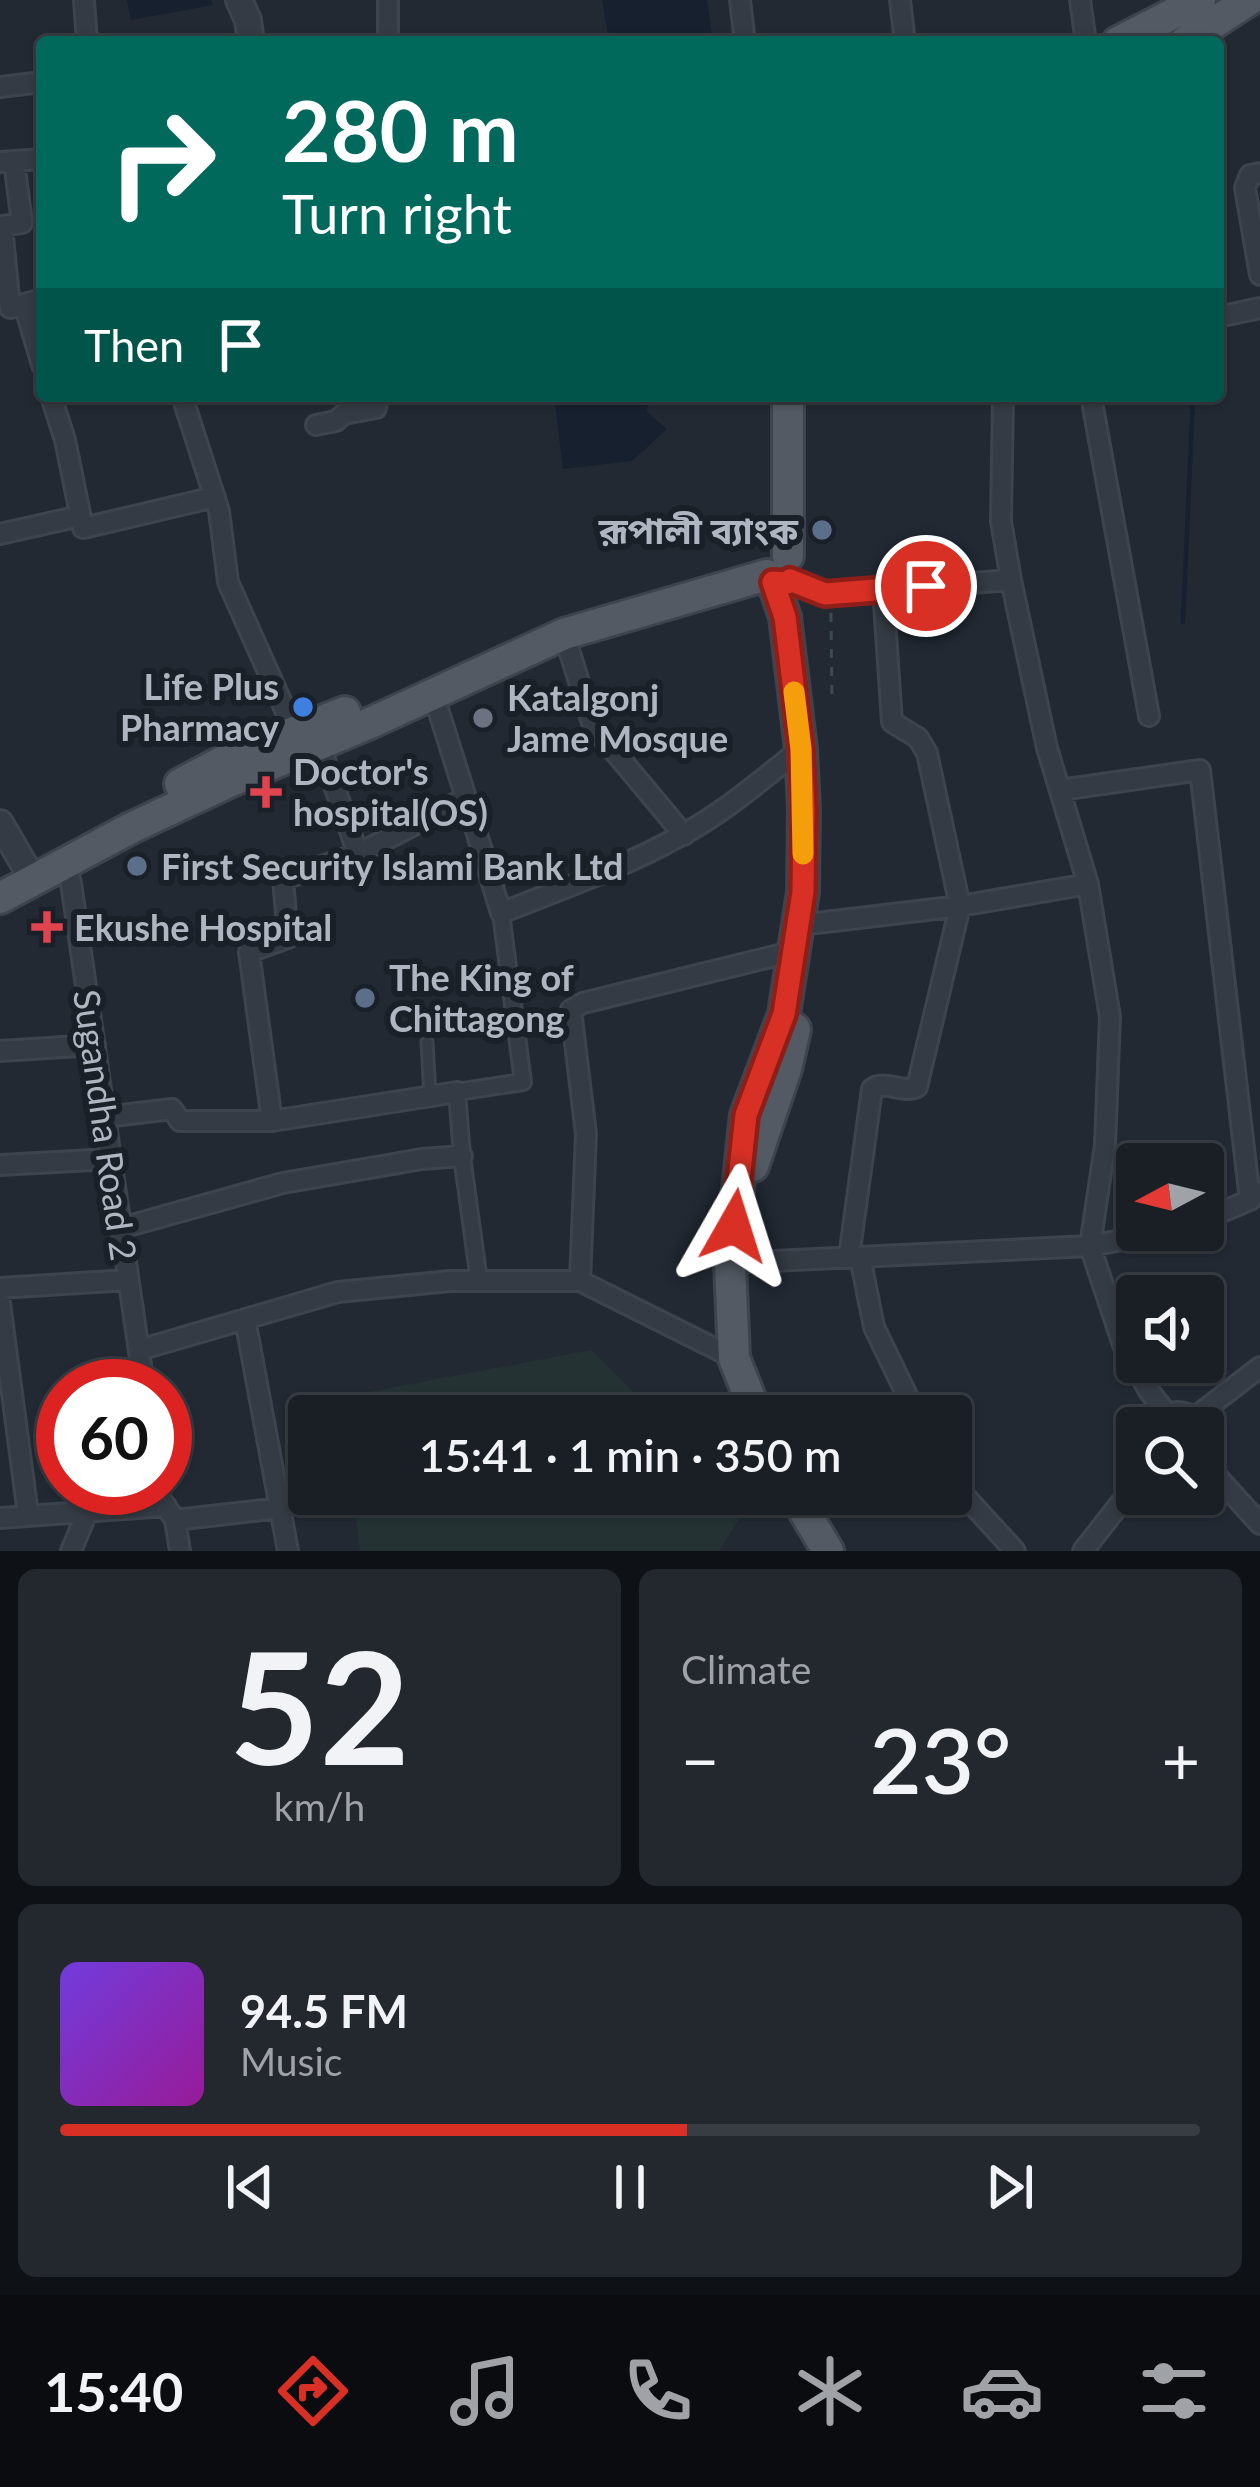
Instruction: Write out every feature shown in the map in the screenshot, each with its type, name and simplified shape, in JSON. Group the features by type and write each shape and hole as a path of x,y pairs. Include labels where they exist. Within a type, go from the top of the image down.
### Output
{"main road":[{"path":"1130,36 1200,0"},
{"path":"1194,36 1249,0"},
{"path":"775,402 778,570 801,749 804,933"},
{"path":"749,1395 734,1358 746,1115 784,1014 804,933 814,811 797,637 778,570 788,402"},
{"path":"13,873 233,756 433,693 564,634 778,570"},
{"path":"0,898 307,736 464,661 627,599 778,570"},
{"path":"737,1263 746,1358 761,1395"},
{"path":"807,1515 828,1551"},
{"path":"825,1515 845,1551"}],"street":[{"path":"83,0 86,36"},
{"path":"238,0 250,36"},
{"path":"388,0 388,36"},
{"path":"740,0 744,36"},
{"path":"900,0 904,36"},
{"path":"1080,0 1085,36"},
{"path":"0,87 36,83"},
{"path":"7,161 22,223 2,226 3,280 10,308 33,302"},
{"path":"1260,173 1250,175 1245,188 1260,275"},
{"path":"1224,316 1260,308"},
{"path":"54,402 83,528 215,497"},
{"path":"184,402 220,511 228,582 307,736 358,854"},
{"path":"316,425 376,408 377,402"},
{"path":"1003,402 1001,521 1011,580 1047,748 1088,884 1110,1017 1105,1145 1090,1246 1123,1346 1156,1407"},
{"path":"1092,402 1149,716"},
{"path":"0,534 80,516"},
{"path":"778,570 825,594 1011,580"},
{"path":"883,590 892,722 918,738 927,753 960,906 917,1087 880,1085 872,1090 854,1257 874,1327 907,1395"},
{"path":"564,634 593,726 684,835"},
{"path":"105,1117 172,1108 179,1121 272,1121 523,1082 500,913 433,693"},
{"path":"500,913 684,835 801,749"},
{"path":"1060,790 1200,770 1255,1193 1224,1209"},
{"path":"272,1121 249,952 288,938 283,879 358,854 466,798"},
{"path":"0,823 13,873"},
{"name":"Sugandha Road 2","path":"64,865 71,883 140,1359"},
{"path":"580,1281 586,1134 571,1010 804,933 1088,884"},
{"path":"0,1051 94,1045"},
{"path":"458,1092 479,1281"},
{"path":"121,1228 283,1184 462,1156"},
{"path":"0,1166 111,1159"},
{"path":"737,1263 1116,1241"},
{"path":"0,1288 128,1280"},
{"path":"139,1350 338,1292 479,1281 580,1281 734,1358"},
{"path":"0,1303 28,1514"},
{"path":"245,1319 288,1551"},
{"path":"1215,1407 1260,1367"},
{"path":"1224,1484 1260,1524"},
{"path":"972,1504 1015,1551"},
{"path":"192,1506 280,1508"},
{"path":"1083,1551 1116,1509"},
{"path":"0,1518 36,1513"},
{"path":"70,1551 86,1515"},
{"path":"169,1515 181,1551"}],"lane":[{"path":"427,1042 430,1096"}],"path":[{"path":"831,593 832,703"}],"shaded area":[{"path":"591,1350 636,1395 354,1395"},
{"path":"356,1515 742,1515 719,1551 360,1551"}],"water":[{"path":"127,0 211,0 213,5 131,20"},
{"path":"602,0 707,0 712,36 608,36"},
{"path":"555,402 648,402 647,412 667,429 632,461 563,469"}],"waterway":[{"path":"1183,622 1193,402"}],"slow traffic":[{"path":"794,692 801,749 803,854"}],"place":[{"name":"রূপালী ব্যাংক","path":"822,530"},
{"name":"Life Plus Pharmacy","path":"303,707"},
{"name":"Katalgonj Jame Mosque","path":"483,718"},
{"name":"Doctor's hospital(OS)","path":"266,792"},
{"name":"First Security Islami Bank Ltd","path":"137,866"},
{"name":"Ekushe Hospital","path":"47,927"},
{"name":"The King of Chittagong","path":"365,998"}],"route":[{"path":"734,1226 746,1115 784,1014 803,892 801,749 785,617 773,582 790,580 825,594 926,586"}]}
